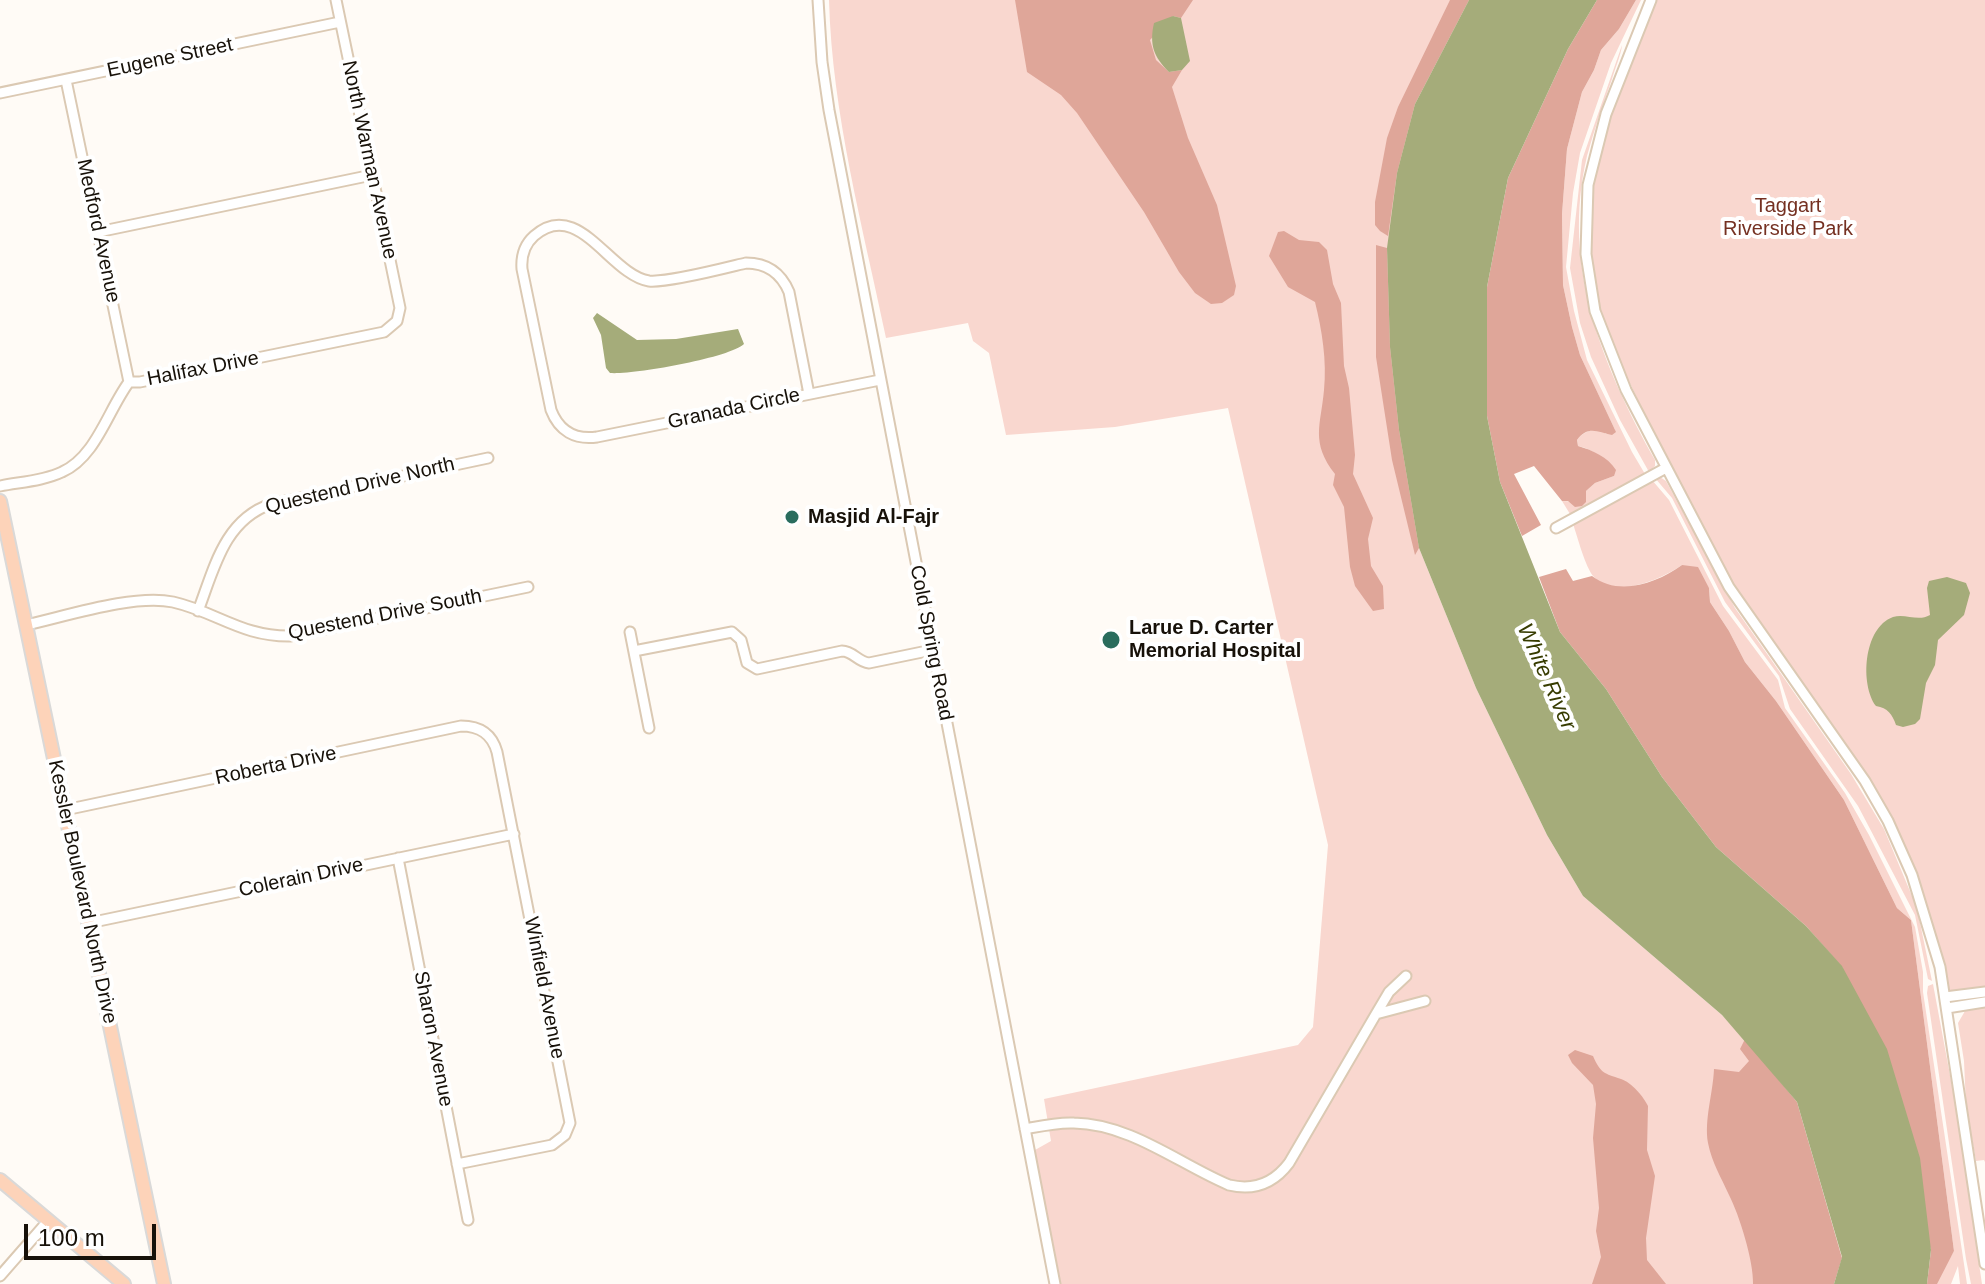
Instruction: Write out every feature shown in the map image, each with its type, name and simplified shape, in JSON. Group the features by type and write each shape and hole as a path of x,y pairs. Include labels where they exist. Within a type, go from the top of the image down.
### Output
{"main road":[{"name":"Kessler Boulevard North Drive","path":"0,501 164,1284"},
{"path":"0,1180 124,1284"}],"street":[{"name":"North Warman Avenue","path":"336,0 400,308 398,320"},
{"name":"Cold Spring Road","path":"818,0 829,110 1055,1284"},
{"path":"1651,0 1626,57 1598,141 1588,185 1586,254 1591,295 1612,360 1734,594 1845,751 1883,813 1907,862 1924,909 1945,997 1985,1264"},
{"name":"Eugene Street","path":"0,93 340,22"},
{"name":"Medford Avenue","path":"66,80 129,382"},
{"path":"98,232 372,175"},
{"name":"Granada Circle","path":"809,394 789,292 783,280 771,269 746,263 648,280 628,273 587,235 572,228 552,227 540,231 527,245 522,257 522,269 551,410 556,422 565,431 587,438 880,380"},
{"name":"Halifax Drive","path":"0,486 54,475 76,463 87,451 129,382 384,332 393,328 398,320"},
{"name":"Questend Drive North","path":"198,611 227,539 239,522 256,510 271,504 488,458"},
{"path":"1556,528 1666,468"},
{"name":"Questend Drive South","path":"26,625 144,601 173,603 253,633 291,636 528,587"},
{"path":"630,632 649,728"},
{"path":"634,651 732,632 741,640 747,663 757,669 842,651 869,663 932,650"},
{"name":"Roberta Drive","path":"65,810 461,726 485,732"},
{"name":"Winfield Avenue","path":"457,1164 552,1145 565,1135 570,1123 496,748 485,732"},
{"name":"Colerain Drive","path":"89,923 514,834"},
{"name":"Sharon Avenue","path":"398,858 468,1220"},
{"path":"1025,1129 1063,1123 1083,1124 1144,1142 1229,1185 1261,1185 1276,1178 1289,1163 1389,992 1406,976"},
{"path":"1945,997 1985,992"},
{"path":"1376,1014 1425,1001"},
{"path":"1947,1008 1985,1002"},
{"path":"0,1276 48,1221"}],"green space":[{"path":"829,0 1469,0 1415,104 1419,548 1476,688 1547,835 1583,896 1722,1015 1765,1061 1799,1284 1061,1284 1035,1150 1051,1141 1044,1099 1298,1045 1313,1027 1328,845 1228,408 1115,427 1006,435 989,353 973,341 968,323 886,338 842,128"},
{"path":"1636,0 1641,0 1611,63 1580,153 1566,267 1587,360 1645,474 1570,514 1562,501 1586,502 1586,491 1595,483 1614,476 1599,456 1578,446 1577,440 1593,430 1600,429 1606,434 1615,430 1580,355 1563,285 1562,214 1567,149 1582,92 1601,50 1619,29"},
{"name":"Taggart Riverside Park","path":"1655,0 1985,0 1985,991 1951,996 1897,842 1853,762 1719,568 1607,336 1594,285 1590,240 1595,170 1603,134"},
{"path":"1622,45 1587,156 1580,197 1579,237 1591,314 1618,388 1655,460 1655,466 1649,472 1620,420 1591,357 1580,323 1570,268 1582,160"},
{"path":"1655,478 1666,481 1735,608 1851,774 1884,829 1917,908 1932,981 1928,979 1915,915 1858,806 1790,709 1779,676 1725,602 1672,498"},
{"path":"1652,480 1669,500 1723,606 1778,680 1785,708 1845,793 1915,927 1967,1284 1960,1284 1958,1266 1951,1284 1934,1284 1954,1251 1911,920 1897,908 1844,800 1776,701 1745,662 1710,602 1709,588 1682,565 1651,581 1613,587 1594,577 1585,560 1573,524"},
{"path":"1933,984 1955,1102 1982,1284 1971,1284 1966,1259 1927,993 1928,986"},
{"path":"1985,1004 1985,1162 1976,1161 1966,1105 1958,1023 1965,1011"}],"shaded area":[{"path":"1015,0 1193,0 1181,18 1173,16 1150,40 1156,60 1169,72 1182,70 1172,87 1188,138 1217,205 1236,286 1234,295 1222,303 1211,304 1195,293 1077,113 1061,95 1027,72"},
{"path":"1450,0 1469,0 1415,104 1397,173 1388,236 1375,225 1375,202 1387,138 1398,107"},
{"path":"1597,0 1636,0 1619,29 1601,50 1582,92 1567,149 1562,214 1563,285 1580,355 1616,432 1612,435 1585,432 1577,440 1578,446 1609,461 1616,470 1614,476 1595,483 1586,491 1586,502 1575,507 1568,501 1562,501 1534,466 1514,474 1541,525 1522,536 1500,482 1487,416 1487,287 1508,178 1568,49"},
{"path":"1284,231 1299,240 1319,242 1327,250 1333,284 1341,303 1344,366 1355,455 1353,474 1373,518 1368,539 1371,566 1383,586 1384,609 1373,611 1355,586 1344,507 1333,485 1335,474 1327,463 1320,443 1325,368 1315,302 1288,287 1269,256 1278,232"},
{"path":"1376,245 1387,248 1390,347 1399,430 1419,548 1415,555 1392,460 1376,357"},
{"path":"1682,565 1698,567 1709,588 1710,602 1745,662 1776,701 1844,800 1897,908 1911,920 1954,1251 1937,1284 1927,1284 1931,1250 1842,967 1806,926 1716,847 1662,777 1606,689 1560,632 1539,577 1566,569 1573,581 1592,576 1614,586 1638,585"},
{"path":"1745,1039 1797,1102 1842,1258 1834,1284 1753,1284 1741,1226 1712,1157 1707,1134 1714,1069 1739,1072 1749,1061 1740,1049"},
{"path":"1575,1050 1593,1056 1604,1072 1629,1083 1648,1106 1647,1150 1655,1176 1646,1238 1647,1260 1666,1284 1592,1284 1601,1257 1596,1231 1599,1208 1593,1138 1596,1104 1593,1085 1568,1055"}],"water":[{"name":"White River","path":"1469,0 1597,0 1568,49 1508,178 1487,287 1487,416 1500,482 1560,632 1606,689 1662,777 1716,847 1806,926 1842,966 1887,1049 1920,1158 1931,1250 1927,1284 1834,1284 1842,1257 1797,1102 1722,1015 1583,896 1547,835 1476,688 1419,548 1399,430 1390,347 1387,248 1397,173 1415,104"},
{"path":"1173,16 1181,18 1190,61 1182,70 1169,72 1154,50 1152,38 1154,23"},
{"path":"597,313 637,340 676,339 738,329 744,344 720,355 680,364 610,373 606,368 601,335 593,318"},
{"path":"1947,577 1966,583 1970,593 1964,615 1938,640 1935,665 1926,683 1920,719 1903,727 1896,725 1889,712 1876,706 1871,697 1866,672 1870,644 1883,623 1893,617 1921,618 1930,615 1929,581"}],"place":[{"name":"Masjid Al-Fajr","path":"792,517"},
{"name":"Larue D. Carter Memorial Hospital","path":"1111,640"}]}
